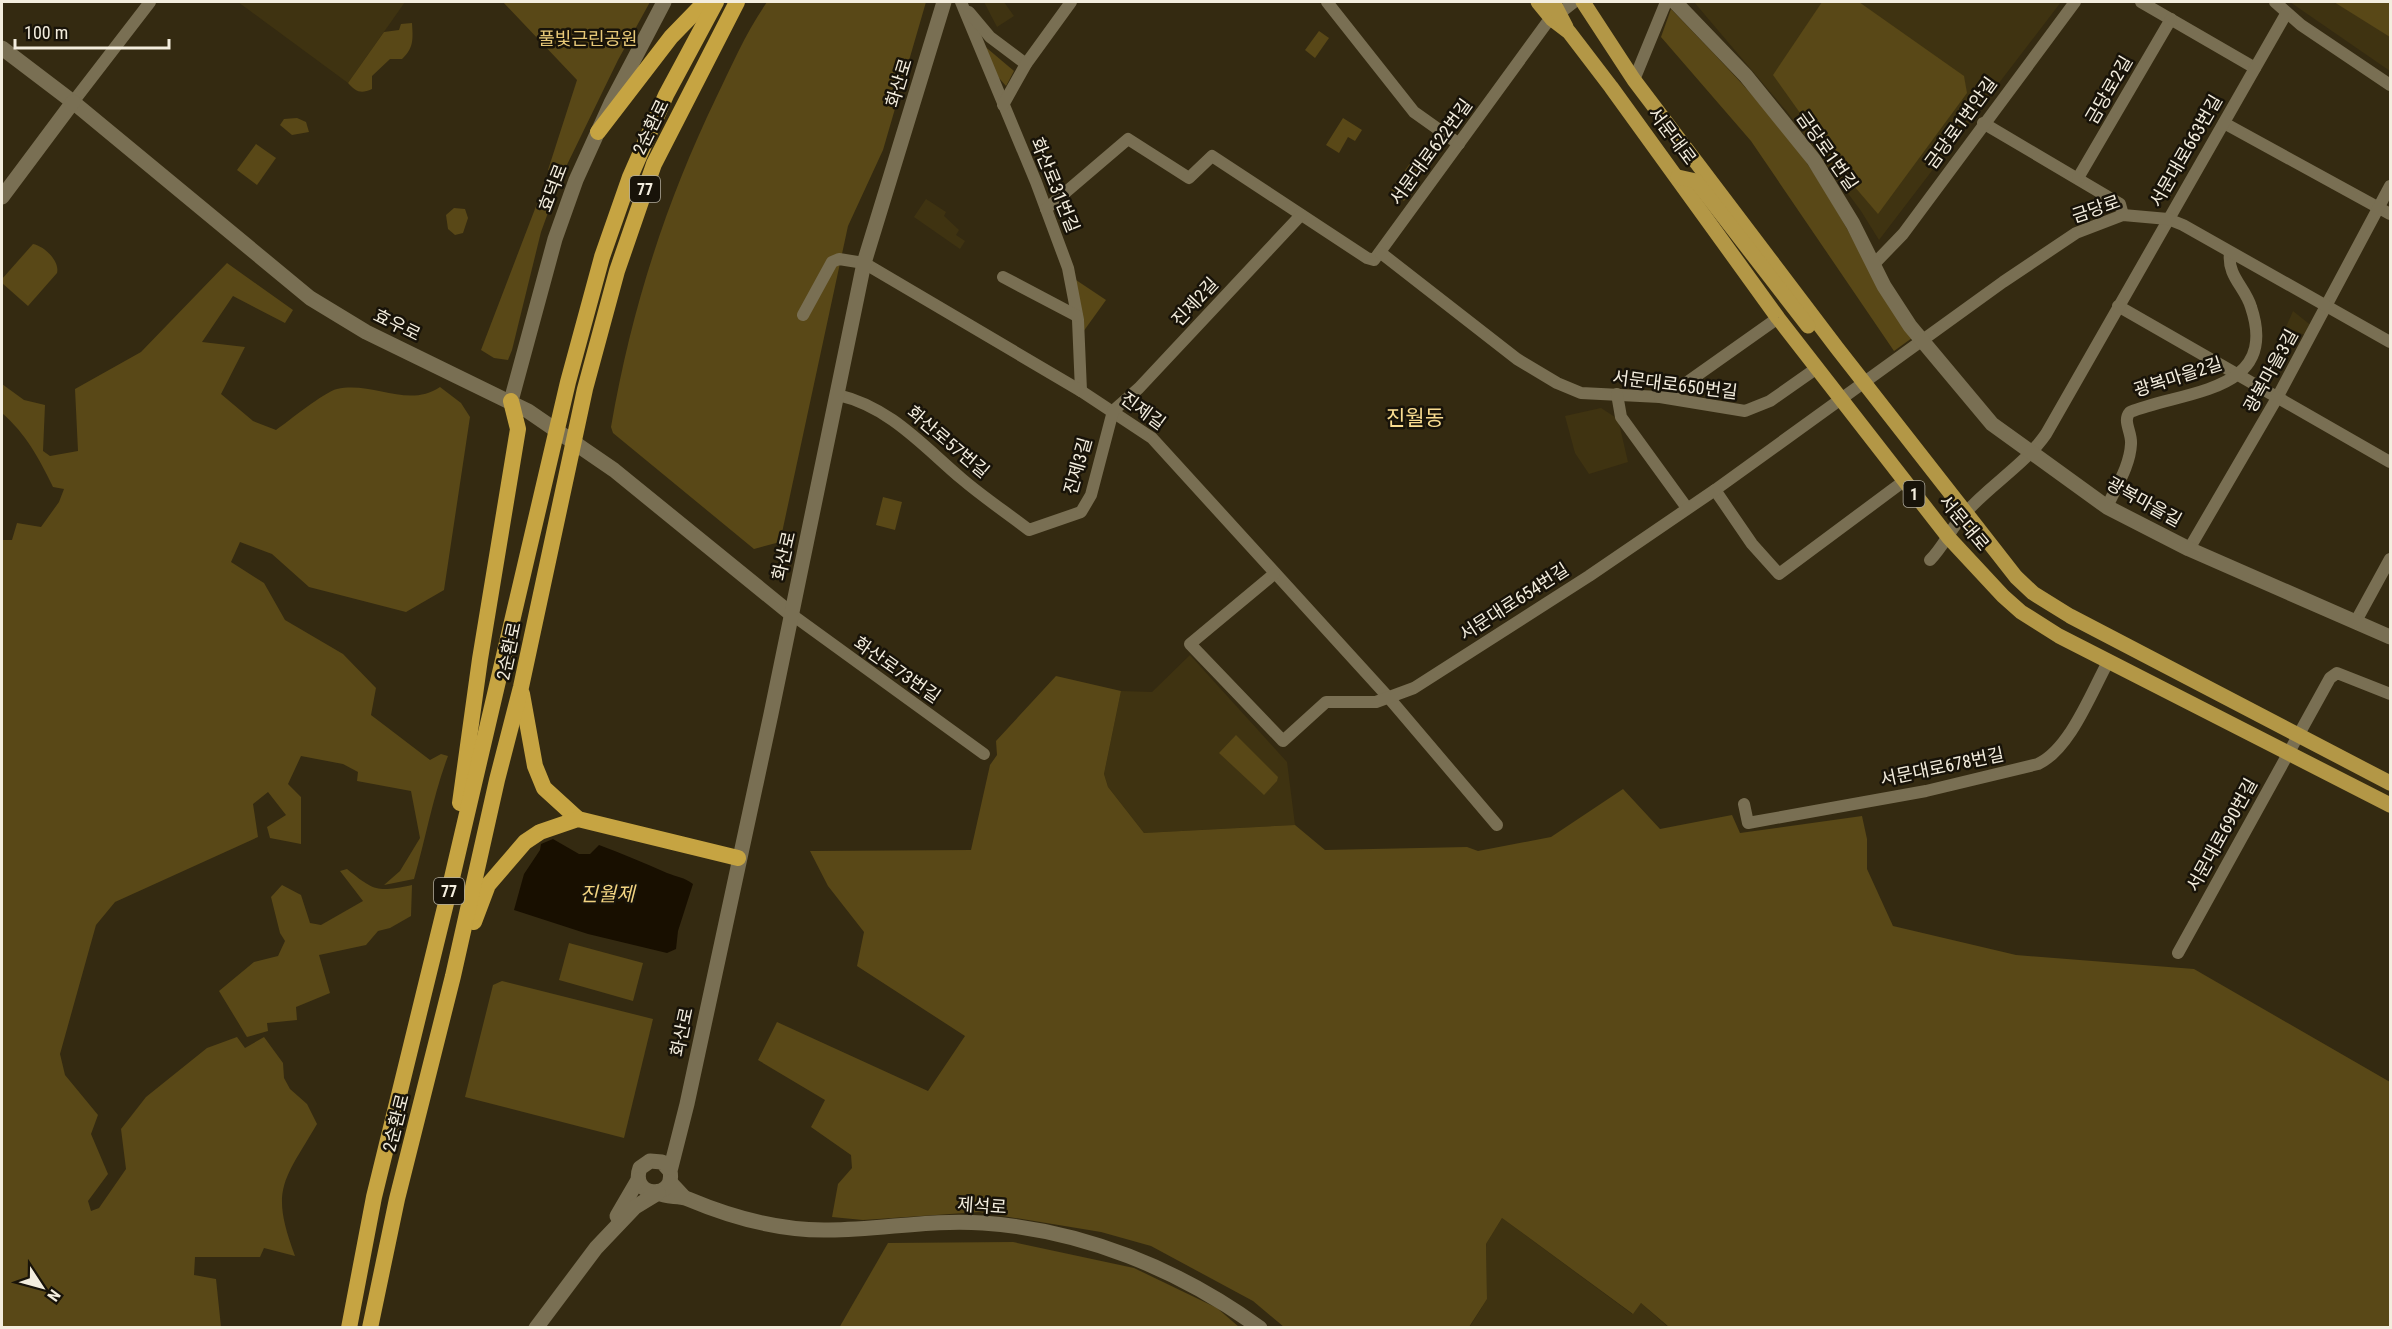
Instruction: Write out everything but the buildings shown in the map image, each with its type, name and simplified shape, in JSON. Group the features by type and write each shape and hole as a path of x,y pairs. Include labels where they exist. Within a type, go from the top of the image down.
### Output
{"highway":[{"path":"598,132 671,37 705,2"},
{"name":"2순환로","path":"349,1328 374,1197 448,895 568,382 602,257 630,177 666,95 716,2"},
{"name":"2순환로","path":"370,1328 397,1199 453,976 497,780 521,687 585,389 617,272 654,164 737,2"},
{"path":"448,895 480,659 518,429 512,401"},
{"path":"521,687 534,766 544,788 574,820"},
{"path":"453,976 488,885 525,842 540,832 574,820 738,858"}],"main road":[{"name":"효덕로","path":"512,401 555,239 576,180 664,2"},
{"name":"화산로","path":"666,1171 687,1104 838,395 864,262 944,2"},
{"name":"서문대로","path":"1538,2 1555,11 1678,177 1778,318 1949,538 2021,612 2108,662 2391,805"},
{"name":"서문대로","path":"1583,2 1635,80 1823,329 2016,577 2033,593 2120,643 2391,783"},
{"name":"금당로1번길","path":"1675,2 1746,76 1814,160 1874,264 1884,286 1920,341"},
{"name":"효우로","path":"2,48 73,102 310,298 366,332 512,401 614,470 791,614"},
{"path":"2,197 73,102"},
{"path":"1678,177 1696,181 1828,349 1832,345 1823,329"},
{"name":"광복마을길","path":"1920,341 1987,419 2107,507 2189,549 2391,637"},
{"path":"597,1248 638,1180 643,1165 666,1171 684,1197"},
{"path":"536,1328 597,1248 635,1207 658,1193 666,1171"},
{"path":"638,1180 648,1192 658,1193"},
{"name":"제석로","path":"658,1193 684,1197 744,1219 777,1227 829,1230 983,1223 1059,1236 1124,1254 1171,1273 1220,1301 1260,1328"}],"street":[{"path":"73,102 150,2"},
{"path":"961,2 990,37 1026,64"},
{"name":"화산로31번길","path":"961,2 1068,268 1077,316 1081,391"},
{"path":"1003,105 1026,64 1071,2"},
{"path":"1327,2 1414,112 1459,144"},
{"name":"서문대로622번길","path":"1381,252 1555,11 1574,2"},
{"path":"1635,80 1666,2"},
{"name":"금당로1번안길","path":"1874,264 1903,234 2074,2"},
{"path":"2140,2 2254,68"},
{"path":"2275,2 2286,14 2391,85"},
{"name":"서문대로663번길","path":"1930,560 1966,514 2032,453 2046,434 2286,14"},
{"name":"금당로2길","path":"2078,178 2171,19"},
{"path":"1983,123 2120,204 2123,215"},
{"path":"2224,123 2391,214"},
{"path":"1046,209 1128,139 1189,178 1212,156 1367,258 1374,260 1381,252"},
{"name":"광복마을3길","path":"2189,549 2277,398 2391,186"},
{"name":"진제2길","path":"1113,411 1139,388 1301,215"},
{"name":"금당로","path":"1865,383 1920,341 2076,233 2123,215 2168,219 2391,342"},
{"name":"서문대로650번길","path":"1381,252 1517,359 1557,383 1581,393 1660,397 1737,411 1752,410 1770,401 1817,368"},
{"name":"광복마을2길","path":"2107,507 2122,475 2130,450 2131,435 2126,422 2130,412 2203,389 2217,387 2239,375 2252,359 2258,340 2248,298 2234,278 2229,265 2230,253"},
{"path":"803,315 832,262 839,259 864,262"},
{"name":"진제길","path":"864,262 1081,391 1160,445 1274,574 1389,698 1497,825"},
{"path":"1003,277 1077,316"},
{"path":"2118,306 2391,462"},
{"path":"1660,397 1671,393 1778,318"},
{"name":"서문대로654번길","path":"1274,574 1191,644 1282,741 1326,702 1376,702 1421,683 1589,576 1865,383"},
{"path":"1617,394 1621,417 1687,508"},
{"name":"화산로57번길","path":"838,395 861,400 903,426 963,479 1029,530"},
{"name":"진제3길","path":"1029,530 1081,512 1087,504 1113,411"},
{"path":"1715,490 1752,544 1779,574 1905,481"},
{"path":"2356,621 2391,559"},
{"name":"화산로73번길","path":"791,614 984,754"},
{"name":"서문대로678번길","path":"1744,804 1748,823 1926,790 2038,764 2050,758 2062,745 2108,662"},
{"name":"서문대로690번길","path":"2178,953 2330,678 2337,673 2391,694"}],"shaded area":[{"path":"238,2 405,2 348,83"},
{"path":"984,2 1004,2 1014,16 997,27"},
{"path":"1694,2 2061,2 1879,240 1861,211 1788,113"},
{"path":"2290,2 2390,2 2390,71"},
{"path":"926,199 946,212 944,216 959,230 956,235 965,241 960,249 914,217"},
{"path":"2293,311 2313,327 2307,336 2286,327"},
{"path":"1601,408 1618,419 1628,462 1589,474 1575,453 1565,416"},
{"path":"1190,655 1287,762 1295,825 1144,833 1108,787 1104,774 1121,691 1152,692"},
{"path":"1502,1218 1632,1314 1641,1303 1669,1328 1469,1328 1487,1299 1486,1244"}],"green space":[{"name":"풀빛근린공원","path":"503,2 650,2 618,60 562,175 548,170 577,80"},
{"path":"767,2 926,2 883,150 848,226 780,542 754,549 613,433 611,427 640,300 666,218 716,98 746,37"},
{"path":"1822,2 1859,2 1964,76 1967,93 1878,214 1842,172 1773,75"},
{"path":"2334,2 2390,2 2390,37"},
{"path":"1671,9 1757,100 1804,159 1912,338 1894,351 1751,141 1661,37"},
{"path":"412,23 413,34 409,51 402,59 390,59 372,76 372,89 362,92 348,83 384,32 399,30 401,24"},
{"path":"1319,31 1329,38 1315,58 1305,50"},
{"path":"982,44 1014,71 1006,86 999,78"},
{"path":"297,118 306,122 309,132 292,135 280,125 284,119"},
{"path":"1343,118 1362,130 1355,141 1348,137 1339,153 1326,145"},
{"path":"256,144 276,158 257,185 237,170"},
{"path":"1413,159 1426,168 1404,201 1390,192"},
{"path":"538,201 549,210 541,232 512,350 508,360 494,358 481,350"},
{"path":"454,208 465,209 468,218 463,233 455,235 448,229 446,215"},
{"path":"33,244 42,248 54,259 57,273 28,306 2,283 2,279"},
{"path":"227,263 293,310 285,323 233,296 202,342 245,347 221,394 253,421 276,430 331,391 350,388 415,395 428,393 440,387 461,403 470,417 444,590 406,612 309,587 272,554 240,542 231,562 264,583 285,620 343,654 376,688 371,715 430,760 441,754 448,756 414,879 384,885 400,871 420,838 411,791 357,781 358,772 343,764 301,756 288,784 301,797 301,844 270,838 267,827 286,815 268,792 253,804 258,837 115,902 96,925 60,1054 65,1075 98,1115 91,1134 108,1174 88,1201 91,1211 99,1208 126,1169 121,1129 146,1097 207,1048 237,1037 245,1048 264,1037 283,1063 284,1078 290,1089 307,1104 317,1124 296,1160 284,1187 283,1215 295,1256 264,1248 260,1257 195,1257 194,1275 216,1279 221,1327 2,1327 2,540 12,540 17,523 41,527 59,502 64,489 53,487 31,447 2,413 2,384 24,400 45,405 43,451 50,456 78,451 75,389 141,352"},
{"path":"1073,278 1106,300 1083,332"},
{"path":"883,497 902,502 895,530 876,525"},
{"path":"1056,676 1121,691 1104,774 1108,787 1144,833 1295,825 1325,850 1467,847 1478,851 1551,837 1623,789 1660,829 1732,815 1740,833 1862,816 1867,839 1867,869 1893,926 2016,955 2194,969 2390,1082 2390,1327 1669,1327 1641,1303 1633,1314 1502,1218 1486,1244 1487,1299 1469,1327 1284,1327 1253,1301 1151,1246 1101,1232 979,1212 863,1220 832,1217 838,1184 852,1168 851,1155 811,1127 825,1100 758,1060 777,1022 928,1091 965,1036 857,966 864,932 828,886 810,851 971,850 990,765 997,755 996,741"},
{"path":"1236,735 1278,777 1264,795 1219,753"},
{"path":"347,869 364,882 377,888 391,889 412,885 411,916 390,928 378,931 366,945 319,955 330,993 296,1007 297,1020 267,1023 268,1031 247,1037 219,991 254,962 278,956 285,941 280,933 271,897 282,885 301,895 310,923 321,925 363,901 340,871"},
{"path":"569,943 643,963 633,1001 559,980"},
{"path":"502,981 653,1019 624,1138 465,1097 493,985"},
{"path":"1013,1242 1134,1268 1217,1308 1239,1327 839,1328 888,1243"}],"water":[{"name":"진월제","path":"553,839 579,854 590,854 599,845 693,884 678,931 676,949 667,953 588,934 514,910 524,874 540,850 541,844"}],"district":[{"name":"진월동","path":"1415,418"}]}
